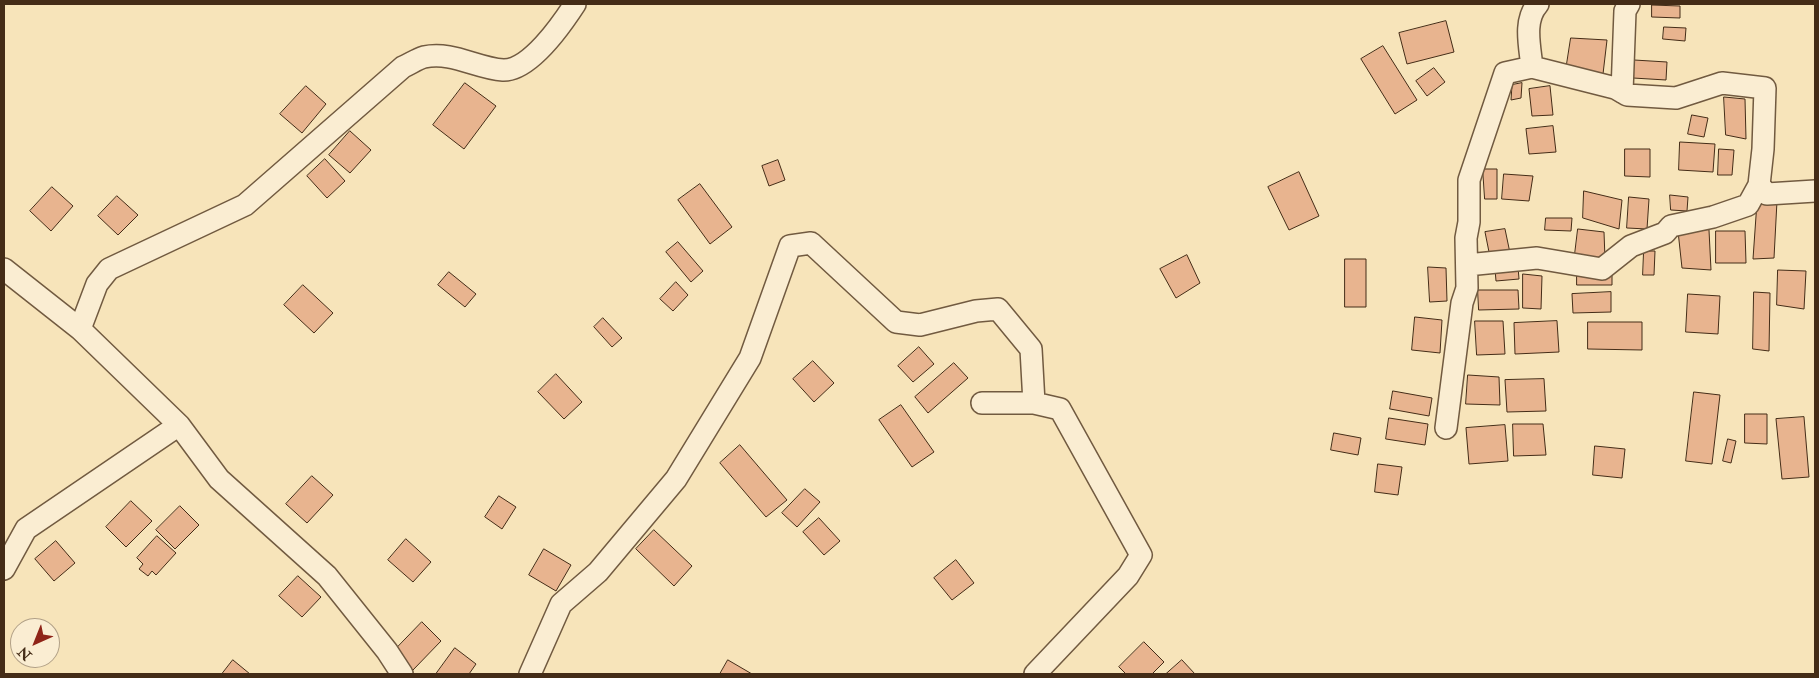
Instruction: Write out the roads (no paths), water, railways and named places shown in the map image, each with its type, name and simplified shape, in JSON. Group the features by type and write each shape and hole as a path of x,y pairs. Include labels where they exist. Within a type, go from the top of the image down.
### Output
{"street":[{"path":"80,329 98,284 108,269 245,205 403,67 423,57 447,56 505,70 526,62 551,39 575,4"},
{"path":"1532,67 1528,26 1533,8 1538,4"},
{"path":"1622,92 1625,11 1628,4"},
{"path":"1446,428 1462,303 1467,288 1466,238 1469,222 1469,180 1505,73 1532,67 1615,88 1628,94 1676,98 1722,83 1764,88 1763,149 1759,185 1748,205 1712,217 1671,226 1666,233 1631,246 1602,269 1537,258 1467,265"},
{"path":"1759,185 1767,194 1815,191"},
{"path":"530,674 561,604 598,572 676,479 750,358 790,246 811,242 896,322 920,325 998,309 1031,349 1034,404"},
{"path":"4,269 80,329 179,424 219,479 327,576 402,674"},
{"path":"982,403 1034,404 1060,409 1141,555 1128,576 1035,674"},
{"path":"4,570 26,529 179,424"}]}
